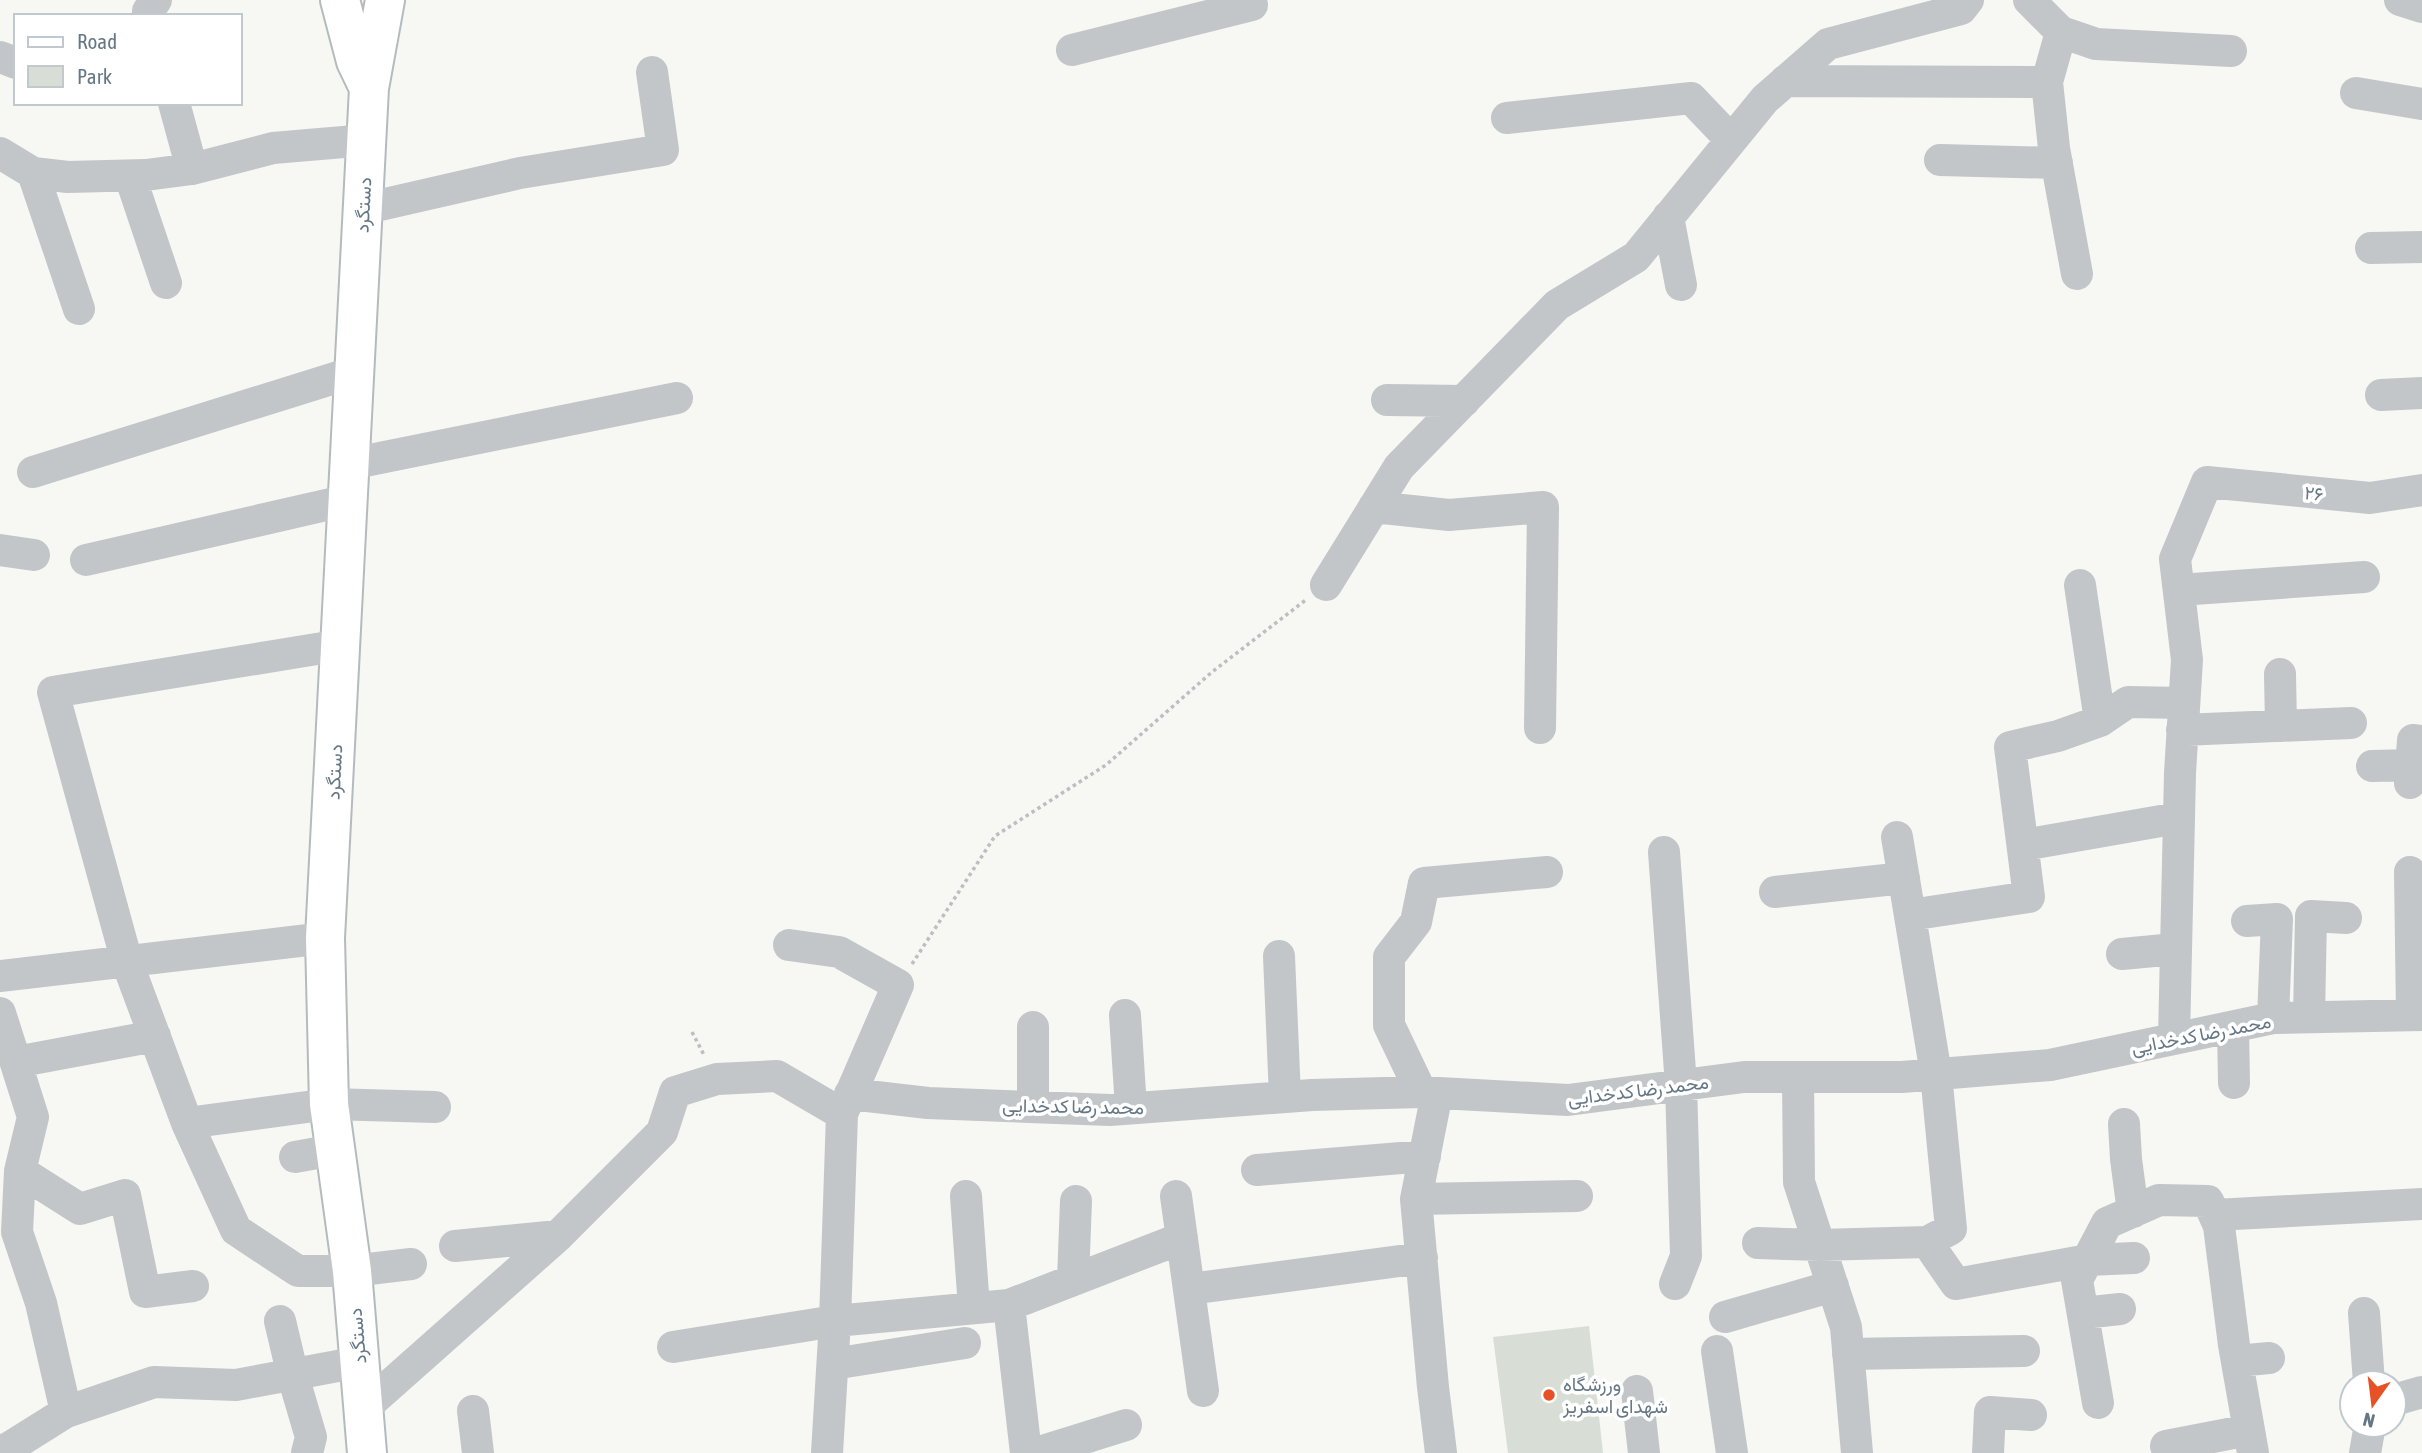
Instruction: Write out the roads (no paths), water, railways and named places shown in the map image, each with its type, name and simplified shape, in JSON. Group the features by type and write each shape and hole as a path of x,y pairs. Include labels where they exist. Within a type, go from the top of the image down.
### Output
{"main road":[{"name":"دستگرد","path":"340,0 356,61 369,89"},
{"name":"دستگرد","path":"367,1453 352,1271 329,1104 325,938 369,89 385,0"}],"street":[{"path":"385,0 391,0"},
{"path":"1072,50 1252,5 1251,0"},
{"path":"1326,585 1399,467 1557,305 1636,257 1765,99 1828,44 1961,9 1968,0"},
{"path":"2029,0 2061,32 2096,44 2231,51"},
{"path":"2400,0 2422,7"},
{"path":"2061,32 2047,82 2057,163 2077,274"},
{"path":"363,209 520,173 663,150 652,72"},
{"path":"1785,82 2047,82"},
{"path":"2356,93 2422,104"},
{"path":"1507,118 1691,98 1731,140"},
{"path":"175,105 192,169"},
{"path":"0,153 33,173 68,177 130,176 192,169 273,148 367,139"},
{"path":"1940,160 2057,163"},
{"path":"33,173 79,309"},
{"path":"130,176 166,283"},
{"path":"1668,217 1681,285"},
{"path":"2371,248 2422,247"},
{"path":"33,472 354,372"},
{"path":"2381,395 2422,393"},
{"path":"86,560 349,482 677,398"},
{"path":"1387,400 1464,401"},
{"name":"۲۶","path":"2179,590 2175,559 2207,482 2371,498 2422,491"},
{"path":"1374,507 1450,515 1543,507 1540,728"},
{"path":"0,550 34,555"},
{"path":"2174,1039 2178,817 2187,660 2179,590 2364,577"},
{"path":"2080,585 2100,721"},
{"path":"341,645 54,692 127,961 187,1123 236,1230 298,1271 352,1271 411,1264"},
{"path":"2280,674 2281,726"},
{"path":"1910,915 2029,897 2010,747 2058,736 2100,721 2128,702 2183,717 2281,726 2351,723"},
{"path":"2372,766 2414,757"},
{"path":"2023,845 2178,817"},
{"path":"1758,1243 1820,1245 1927,1242 1951,1229 1936,1074 1897,837"},
{"path":"1664,852 1681,1085 1686,1256 1675,1284"},
{"path":"1441,1453 1416,1199 1425,1156 1429,1093 1389,1025 1389,957 1416,922 1424,883 1547,872"},
{"path":"2410,872 2417,1015"},
{"path":"1774,892 1904,878"},
{"path":"2309,1017 2311,916 2346,918"},
{"path":"2247,921 2277,919 2273,1018"},
{"path":"0,976 325,938"},
{"path":"789,945 839,952 898,985 846,1104 827,1453"},
{"path":"2122,954 2175,949"},
{"path":"1279,957 1284,1097"},
{"path":"0,1013 33,1117 9,1232 41,1303 66,1412"},
{"path":"1125,1015 1131,1108"},
{"name":"محمد رضا کدخدایی","path":"846,1104 928,1102 1110,1110 1284,1097 1429,1093 1569,1100 1744,1077 1902,1077 2050,1065 2273,1018 2417,1015"},
{"path":"1033,1027 1033,1107"},
{"path":"2233,1027 2234,1083"},
{"path":"16,1062 155,1036"},
{"path":"363,1409 558,1236 662,1132 674,1092 717,1079 777,1076 846,1104"},
{"path":"1798,1077 1799,1182 1846,1327 1848,1452"},
{"path":"187,1123 329,1104 435,1107"},
{"path":"2124,1124 2133,1212"},
{"path":"295,1157 334,1150"},
{"path":"1257,1170 1425,1156"},
{"path":"20,1171 80,1209 125,1195 145,1292 193,1286"},
{"path":"966,1196 974,1308"},
{"path":"1176,1196 1203,1391"},
{"path":"1416,1199 1577,1196"},
{"path":"2098,1403 2077,1280 2107,1223 2159,1200 2208,1201 2220,1226 2237,1361 2251,1441 2166,1446"},
{"path":"1073,1280 1076,1201"},
{"path":"2215,1215 2422,1204"},
{"path":"455,1246 558,1236"},
{"path":"673,1347 835,1321 1009,1305 1182,1238"},
{"path":"1927,1242 1956,1284 2088,1260 2134,1258"},
{"path":"1189,1289 1422,1258"},
{"path":"1725,1317 1833,1286"},
{"path":"1009,1305 1026,1453"},
{"path":"2083,1313 2120,1309"},
{"path":"2364,1313 2368,1369"},
{"path":"281,1321 293,1376 311,1437 307,1453"},
{"path":"833,1364 965,1343"},
{"path":"1717,1351 1732,1453"},
{"path":"1848,1354 2024,1351"},
{"path":"2237,1361 2269,1358"},
{"path":"2,1443 66,1412 154,1382 236,1385 359,1362"},
{"path":"1637,1391 1644,1453"},
{"path":"473,1411 478,1453"},
{"path":"1987,1453 1990,1412 2031,1415"},
{"path":"1035,1453 1126,1425"}],"place":[{"name":"ورزشگاه شهدای اسفریز","path":"1549,1395"}]}
